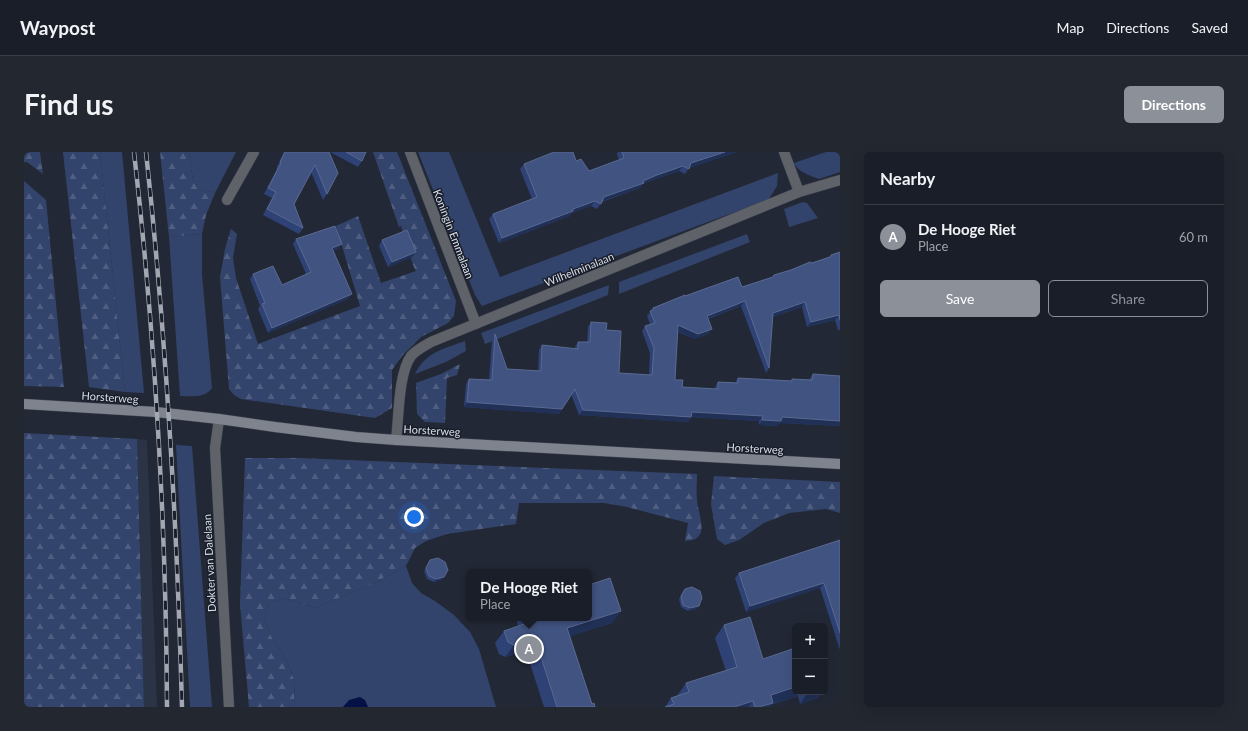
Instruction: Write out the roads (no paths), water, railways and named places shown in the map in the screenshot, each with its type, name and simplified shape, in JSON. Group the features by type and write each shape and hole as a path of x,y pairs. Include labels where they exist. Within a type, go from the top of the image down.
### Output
{"main road":[{"name":"Horsterweg","path":"24,404 156,412 349,436 396,440 840,464"}],"street":[{"path":"226,200 254,152"},
{"name":"Koningin Emmalaan","path":"410,152 476,324"},
{"path":"784,152 799,192"},
{"name":"Wilhelminalaan","path":"396,440 402,383 406,365 412,355 421,347 799,192 840,180"},
{"name":"Dokter van Dalelaan","path":"219,419 216,448 229,707"}],"railway":[{"path":"134,152 148,290 158,429 162,499 167,707"},
{"path":"146,152 170,430 182,707"}],"place":[{"name":"De Hooge Riet","path":"529,649"}]}
